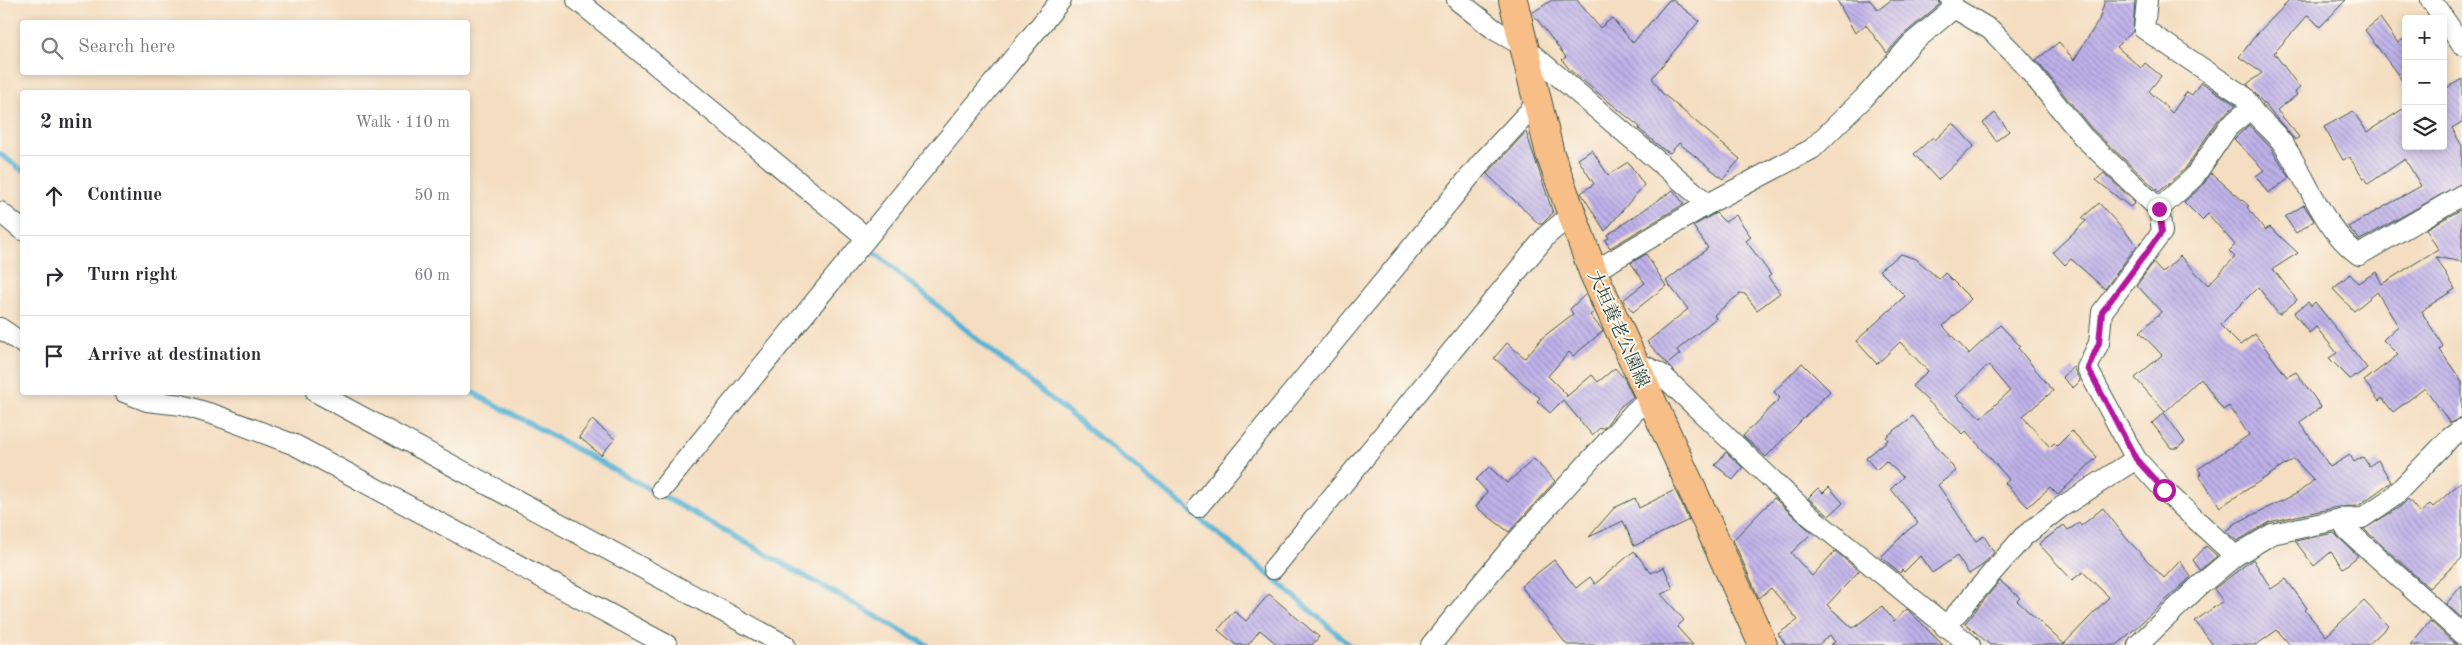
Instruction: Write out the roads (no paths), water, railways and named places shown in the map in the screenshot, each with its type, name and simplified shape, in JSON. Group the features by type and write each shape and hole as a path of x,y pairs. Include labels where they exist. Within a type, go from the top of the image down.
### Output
{"main road":[{"name":"大垣養老公園線","path":"1513,0 1550,154 1593,272 1763,645"}],"street":[{"path":"577,0 867,238"},
{"path":"662,489 1060,0"},
{"path":"1457,0 1495,30 1523,46 1708,204"},
{"path":"2147,0 2144,29 2245,97 2250,109 2281,140 2343,243 2359,255 2462,195"},
{"path":"2431,0 2462,45"},
{"path":"1593,272 1708,204 1812,149 1864,98 1911,44 1952,4 1991,30 2023,62 2083,137 2159,209 2162,232 2102,312 2099,343 2088,368 2136,459 2164,490 2235,556"},
{"path":"1198,508 1481,164 1537,103"},
{"path":"2159,209 2194,177 2228,128 2250,109"},
{"path":"0,212 20,228"},
{"path":"1273,569 1547,235 1571,215"},
{"path":"0,328 20,341"},
{"path":"1632,360 1661,374 1810,516 1966,644"},
{"path":"132,395 147,401 182,405 200,410 295,445 667,645"},
{"path":"322,395 785,645"},
{"path":"1432,645 1514,544 1635,411 1650,400"},
{"path":"2138,645 2198,587 2235,556 2272,534 2341,519 2362,518 2393,497 2451,437 2462,429"},
{"path":"1945,627 2023,537 2060,508 2136,459"},
{"path":"2341,519 2346,529 2462,634"}],"waterway":[{"path":"0,154 20,169"},
{"path":"866,245 984,345 1278,582 1350,645"},
{"path":"470,391 690,511 927,645"}]}
